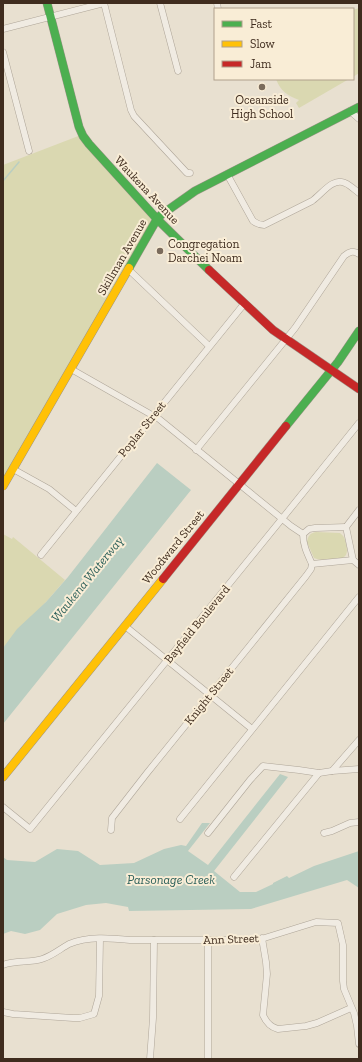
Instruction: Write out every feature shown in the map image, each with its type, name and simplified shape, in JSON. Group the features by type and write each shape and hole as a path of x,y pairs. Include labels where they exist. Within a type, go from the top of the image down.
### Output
{"street":[{"name":"Waukena Avenue","path":"47,3 79,127 89,144 157,219 244,304 273,330 359,389"},
{"path":"3,29 104,3 131,110 134,116 187,173 190,173"},
{"path":"160,3 178,71"},
{"path":"3,52 29,151"},
{"name":"Skillman Avenue","path":"3,486 157,219 195,191 359,107"},
{"path":"350,111 359,119"},
{"path":"227,174 253,221 261,225 264,225 312,201 331,184 337,182 346,184 359,193"},
{"path":"196,450 295,328 344,256 352,252 359,254"},
{"path":"128,269 210,346"},
{"name":"Poplar Street","path":"41,555 244,304"},
{"name":"Woodward Street","path":"3,777 338,362 359,331"},
{"path":"71,369 159,419 282,519 303,534"},
{"name":"Bayfield Boulevard","path":"3,807 30,829 359,423"},
{"path":"13,469 49,490 76,511"},
{"path":"359,510 346,527 353,560 359,565"},
{"path":"303,534 315,528 346,527"},
{"path":"303,534 304,547 312,564 353,560"},
{"name":"Knight Street","path":"111,830 112,818 306,576 311,569 312,564"},
{"path":"180,819 359,597"},
{"path":"125,626 252,729"},
{"path":"332,772 359,740"},
{"path":"208,833 263,766 319,773 359,769"},
{"path":"234,877 319,773"},
{"path":"324,833 350,823 359,822"},
{"name":"Ann Street","path":"3,965 41,959 52,955 70,944 88,938 130,940 258,940 316,922 338,923 343,945 344,989 354,1013 359,1044"},
{"path":"262,938 267,974 263,1014 269,1025 278,1029 306,1026 317,1023 351,1008"},
{"path":"3,1012 73,1018 80,1018 94,1014 98,996 100,939"},
{"path":"150,1059 153,1018 154,940"},
{"path":"208,940 208,1059"}],"shaded area":[{"path":"359,8 359,73 354,76 354,10"},
{"path":"276,80 347,80 299,108 296,103 299,100 285,92"},
{"path":"81,135 156,219 3,485 3,165"},
{"path":"316,532 340,533 346,542 346,555 341,558 330,560 320,560 314,558 307,542 310,535"},
{"path":"3,534 12,539 13,537 65,580 3,648"}],"water":[{"name":"Waukena Waterway","path":"157,463 191,490 3,724 3,648 17,629 46,602 68,577"},
{"name":"Parsonage Creek","path":"280,774 288,777 214,871 240,892 256,892 287,876 289,878 314,866 359,851 359,888 347,880 251,909 129,911 128,907 106,903 86,905 57,914 40,930 25,934 11,931 3,934 3,857 7,860 35,862 57,849 78,851 100,865 134,863 164,849 181,845 186,846 202,823 210,823 188,851 208,865"}],"waterway":[{"path":"3,181 19,162"}],"traffic: fast":[{"path":"47,3 79,127 83,136 157,219 209,270"},
{"path":"129,268 157,219 195,191 359,107"},
{"path":"286,426 338,362 359,331"}],"traffic: slow":[{"path":"3,486 129,268"},
{"path":"3,777 163,579"}],"traffic: jam":[{"path":"209,270 273,330 359,389"},
{"path":"163,579 286,426"}],"place":[{"name":"Oceanside High School","path":"262,87"},
{"name":"Congregation Darchei Noam","path":"160,251"}]}
